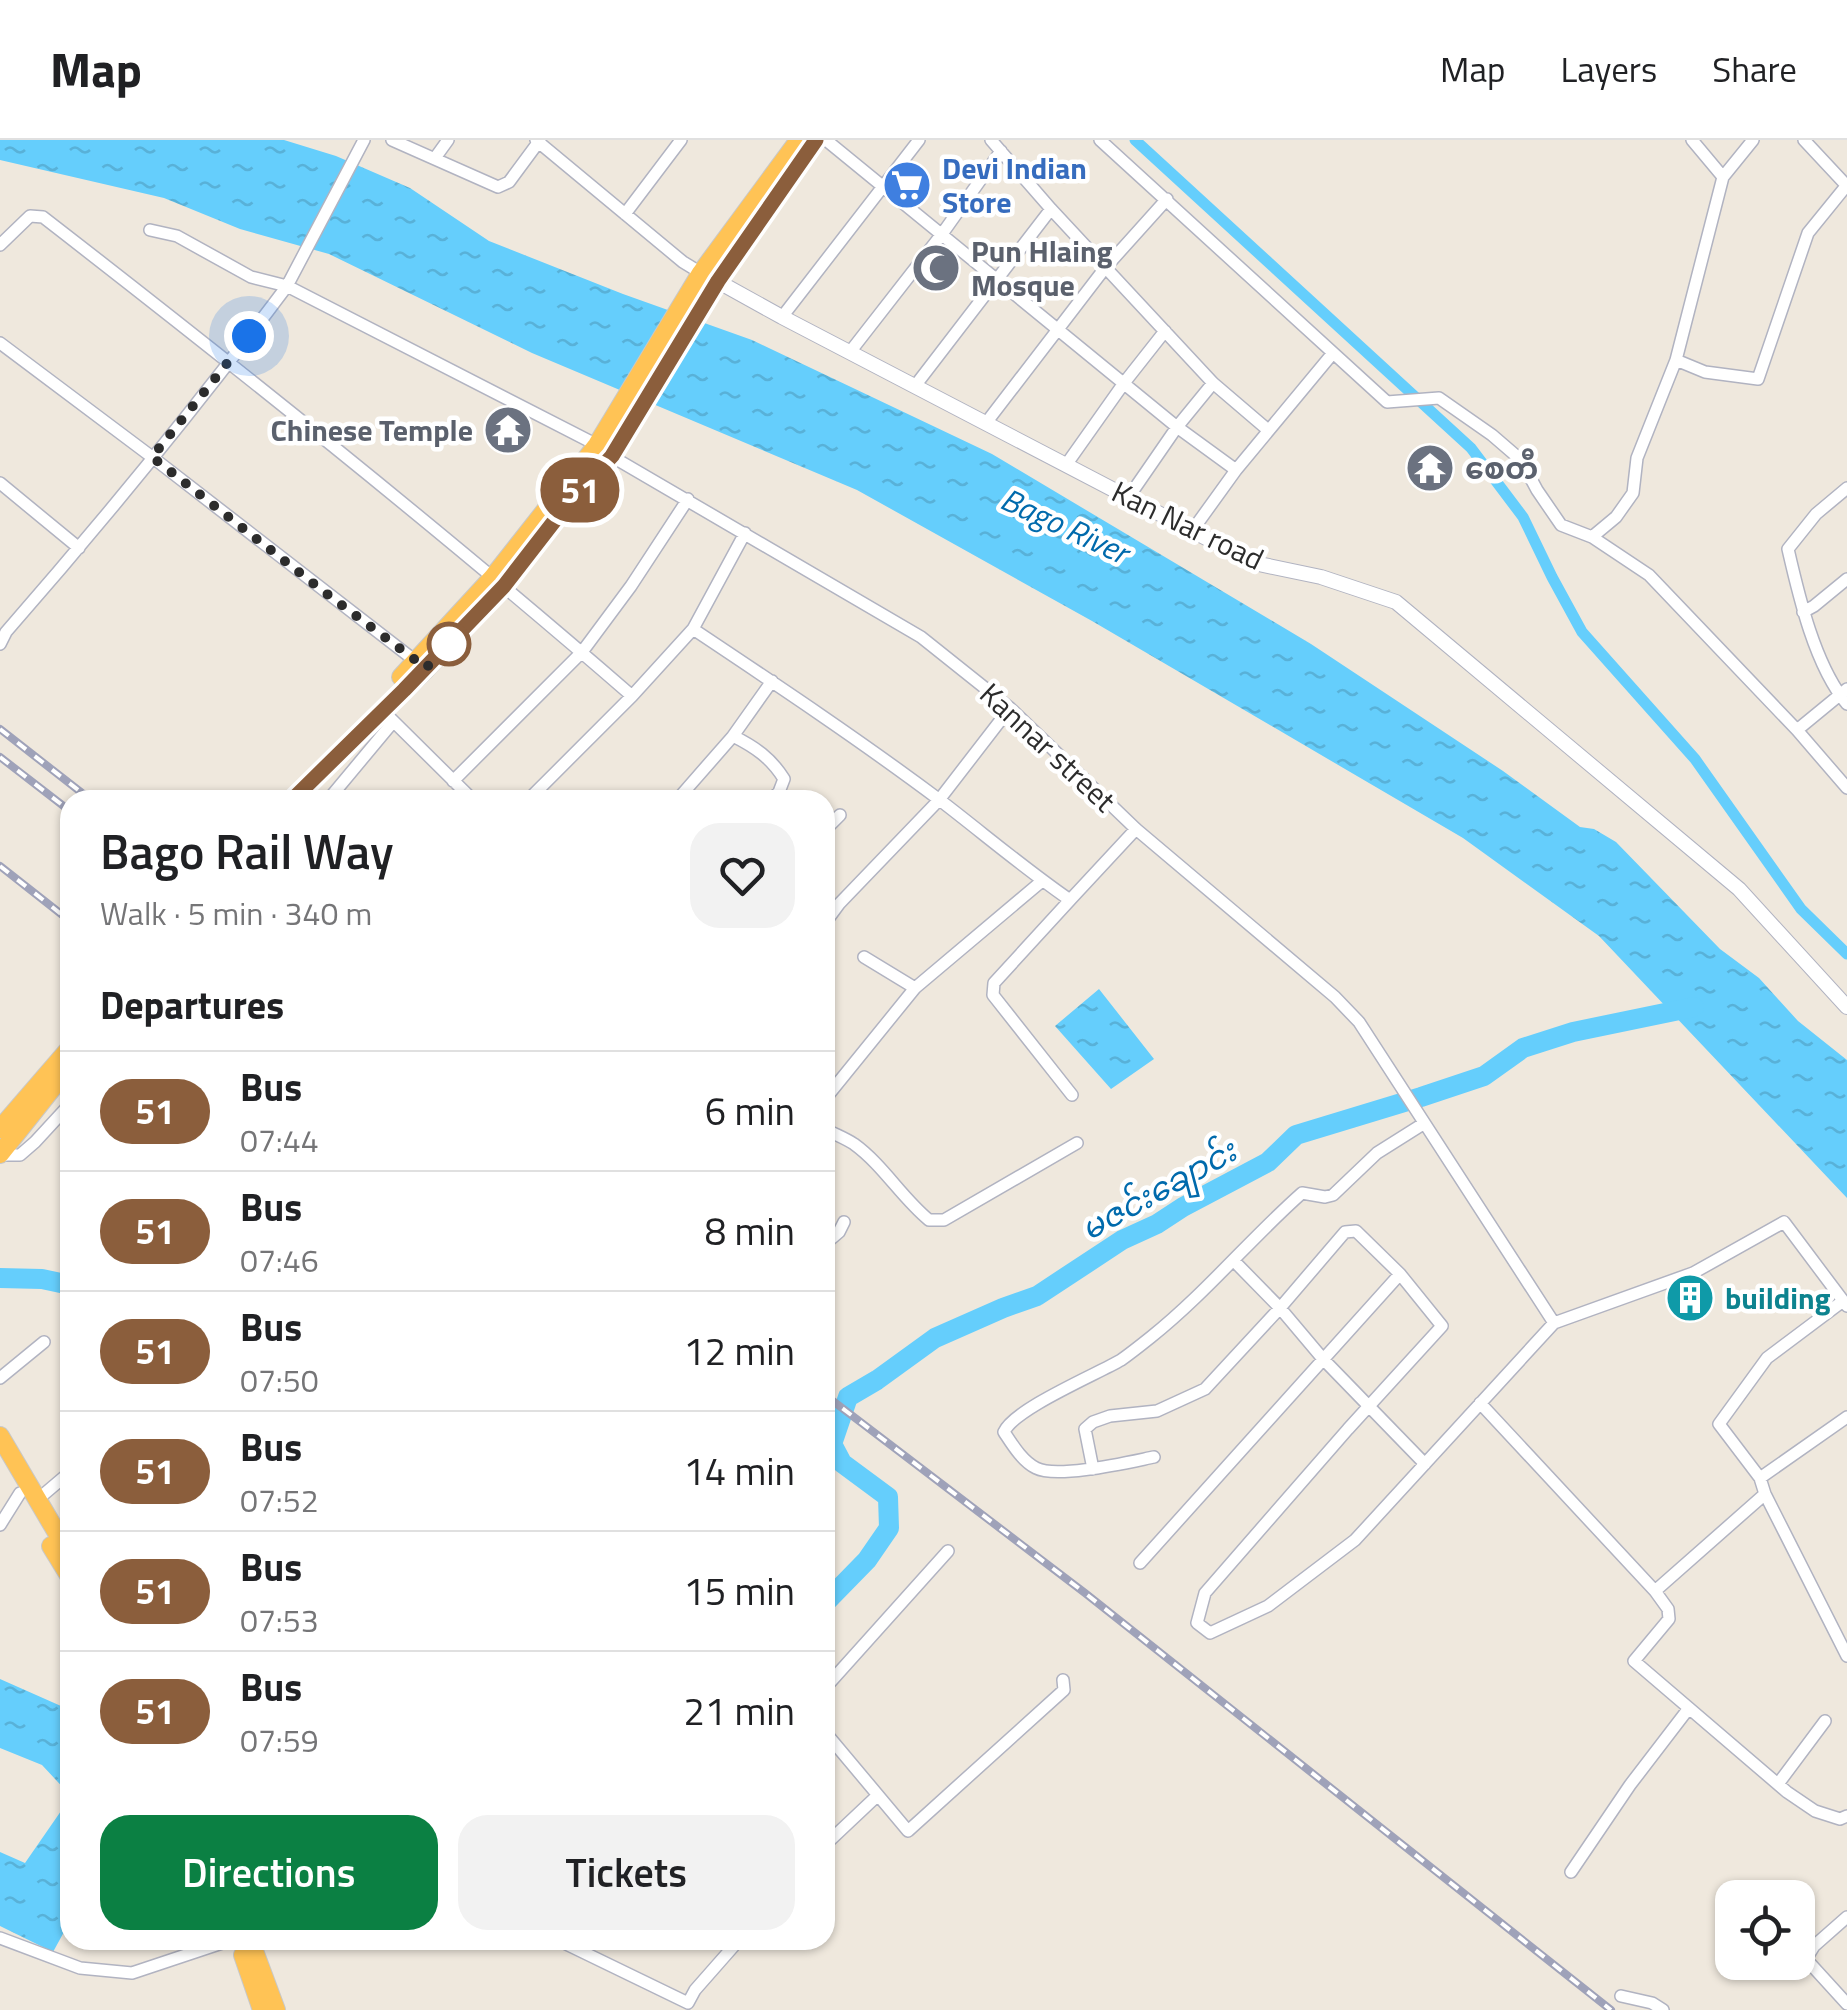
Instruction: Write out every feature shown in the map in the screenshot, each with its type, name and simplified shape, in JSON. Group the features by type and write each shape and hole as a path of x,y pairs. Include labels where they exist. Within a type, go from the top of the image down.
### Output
{"highway":[{"path":"286,790 421,665 566,506 799,140"},
{"path":"706,282 816,140"},
{"path":"304,790 388,717 421,665"},
{"path":"2,1144 60,1062"},
{"path":"2,1144 60,1077"},
{"path":"0,1436 60,1558"},
{"path":"0,1459 60,1539"},
{"path":"238,1950 262,2010"},
{"path":"254,1950 276,2010"}],"street":[{"path":"392,140 498,186 509,182 538,141 706,282"},
{"path":"434,158 448,140"},
{"path":"625,214 681,140"},
{"path":"826,140 1177,428 1236,470"},
{"path":"782,317 919,140"},
{"path":"991,140 1213,383 1268,430"},
{"path":"1100,140 1387,402 1439,398 1492,434 1521,460 1562,525 1592,537 1649,575 1847,788"},
{"path":"1692,140 1723,176"},
{"path":"1592,537 1616,517 1633,493 1637,458 1676,360 1723,176 1753,140"},
{"path":"1676,360 1706,372 1758,379 1808,232 1847,186 1804,140"},
{"path":"0,644 230,362 286,286 362,144"},
{"path":"850,352 1001,151"},
{"path":"986,423 1105,268 1167,199"},
{"path":"915,386 1051,210"},
{"path":"0,245 30,216 43,217 230,362 632,696"},
{"name":"Kannar street","path":"150,230 178,236 251,277 286,286 609,443 688,499 921,637 1010,708 1136,829 1335,997 1359,1022 1554,1322"},
{"name":"Kan Nar road","path":"706,282 782,317 1254,563 1320,576 1396,602 1740,889 1847,1007"},
{"path":"1066,465 1165,332"},
{"path":"0,342 421,665"},
{"path":"1192,531 1236,470 1333,353"},
{"path":"1128,498 1213,383"},
{"path":"0,483 79,548"},
{"path":"1796,730 1845,696 1802,612 1788,549 1816,514 1847,488"},
{"path":"453,780 582,652 688,499"},
{"path":"538,790 693,630 745,533"},
{"path":"1802,612 1847,579"},
{"path":"693,630 939,800 1070,900"},
{"path":"686,790 733,736 772,682"},
{"path":"835,909 939,800 1010,708"},
{"path":"335,790 388,717 461,790"},
{"path":"733,736 774,764 784,779 780,790"},
{"path":"835,820 840,815"},
{"path":"1072,1096 994,994 994,984 1136,829"},
{"path":"835,1088 915,988 1042,881"},
{"path":"864,957 915,988"},
{"path":"2,1144 20,1155 60,1115"},
{"path":"1154,1457 1093,1469 1036,1469 1004,1432 1007,1424 1046,1399 1124,1358 1169,1323 1302,1194 1333,1195 1377,1153 1421,1120"},
{"path":"835,1134 856,1145 929,1220 944,1220 1077,1143"},
{"path":"835,1235 844,1222"},
{"path":"1093,1469 1085,1429 1110,1416 1156,1411 1205,1389 1345,1232 1356,1231 1400,1274 1442,1326 1205,1593 1197,1623 1210,1633 1268,1606 1355,1540 1554,1322 1693,1272 1784,1222 1845,1304 1767,1358 1720,1424 1760,1478 1847,1656"},
{"path":"1234,1261 1424,1464"},
{"path":"1140,1563 1400,1274"},
{"path":"0,1378 44,1342"},
{"path":"1480,1403 1668,1609 1669,1619 1634,1661 1815,1811 1840,1819 1847,1816"},
{"path":"1760,1478 1847,1417"},
{"path":"0,1525 28,1497 60,1478"},
{"path":"1655,1592 1765,1494"},
{"path":"835,1677 948,1551"},
{"path":"835,1744 908,1831 1064,1690 1063,1680"},
{"path":"1571,1872 1689,1708"},
{"path":"1778,1784 1826,1721"},
{"path":"835,1836 877,1796"},
{"path":"1847,1918 1814,1946 1806,1958 1847,2004"},
{"path":"0,1938 80,1968 132,1973 203,1950"},
{"path":"578,1950 692,2006 695,1990 726,1950"},
{"path":"1620,1996 1652,2003 1663,2010"}],"water":[{"name":"Bago River","path":"0,140 284,140 336,156 410,188 489,241 752,340 992,454 1311,644 1580,827 1594,829 1616,842 1720,949 1759,978 1798,1021 1847,1060 1847,1198 1599,936 1463,838 1092,621 857,490 532,353 329,254 240,229 164,198 0,160"},
{"path":"1099,989 1154,1059 1111,1089 1055,1026"},
{"path":"0,1679 60,1706 60,1784 42,1765 0,1748"},
{"path":"60,1812 60,1939 53,1952 0,1926 0,1852 25,1863"}],"waterway":[{"path":"1135,140 1471,448 1523,517 1582,632 1695,759 1801,909 1847,954"},
{"name":"မဇင်းချောင်း","path":"835,1435 848,1397 935,1338 1037,1296 1122,1240 1268,1162 1296,1135 1484,1076 1523,1048 1573,1032 1694,1007"},
{"name":"မဇင်းချောင်း","path":"0,1278 60,1283"},
{"name":"မဇင်းချောင်း","path":"835,1450 842,1463 888,1497 889,1528 867,1560 835,1593"}],"railway":[{"path":"0,729 78,790"},
{"path":"0,757 60,803"},
{"path":"0,866 60,913"},
{"path":"835,1403 1085,1593 1611,2010"}],"bus line":[{"name":"51","path":"302,790 504,586 566,506 612,456 718,281 816,140"}],"place":[{"name":"Devi Indian Store","path":"907,185"},
{"name":"Pun Hlaing Mosque","path":"936,268"},
{"name":"Chinese Temple","path":"508,430"},
{"name":"စေတီ","path":"1430,468"},
{"name":"building","path":"1690,1298"}],"route":[{"path":"249,336 152,457 426,668 449,644"}]}
